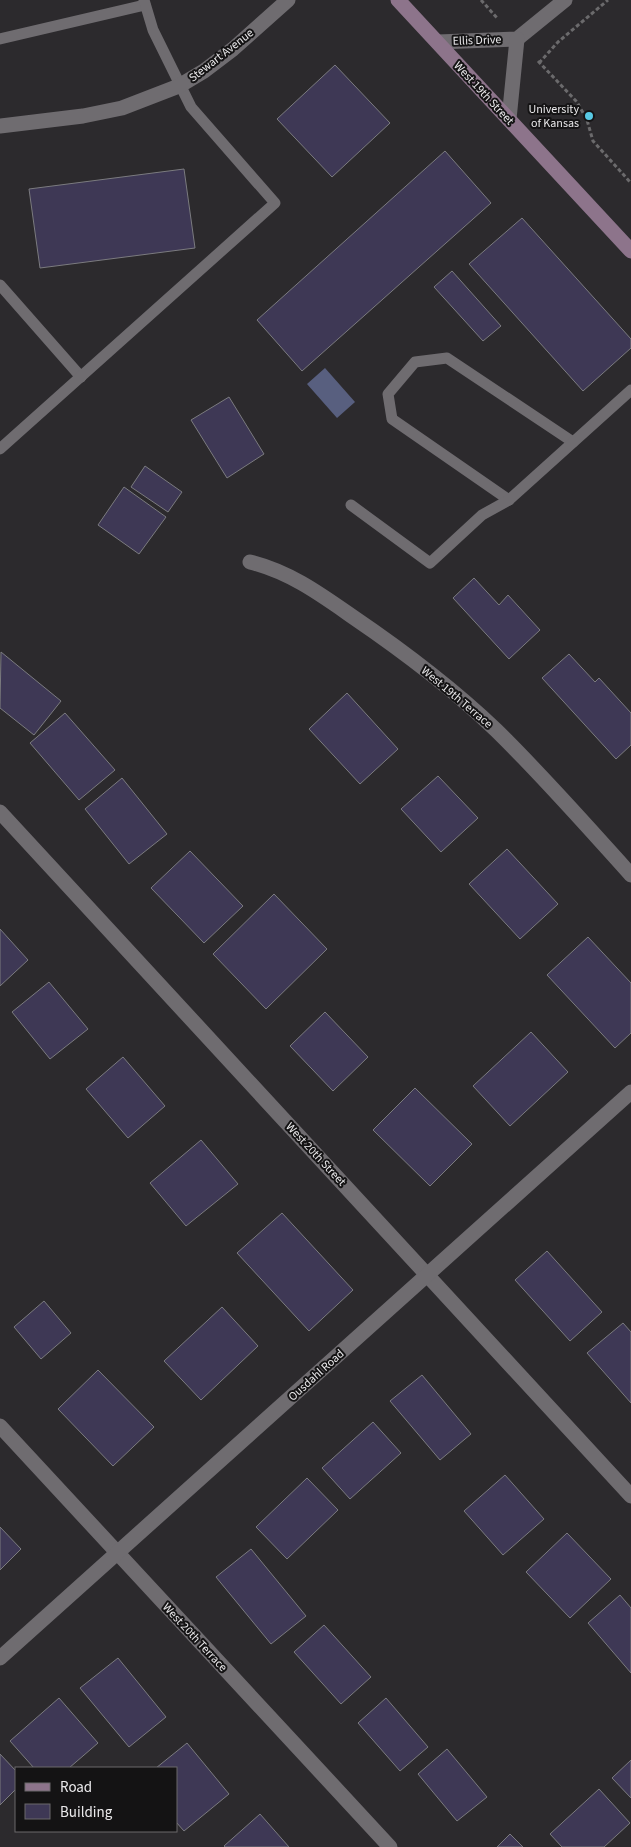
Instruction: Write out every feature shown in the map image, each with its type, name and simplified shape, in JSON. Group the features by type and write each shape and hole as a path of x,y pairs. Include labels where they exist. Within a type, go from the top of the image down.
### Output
{"main road":[{"name":"West 19th Street","path":"398,0 631,252"}],"street":[{"name":"Stewart Avenue","path":"0,126 83,116 122,108 179,86 204,71 233,49 288,0"},
{"name":"Ellis Drive","path":"438,42 517,39 565,0"},
{"name":"Ellis Drive","path":"509,119 517,39"},
{"name":"West 19th Terrace","path":"250,562 266,566 301,581 383,637 441,683 494,729 539,773 631,875"},
{"name":"West 20th Street","path":"0,812 631,1496"},
{"name":"Ousdahl Road","path":"0,1658 631,1092"},
{"name":"West 20th Terrace","path":"0,1426 390,1847"}],"lane":[{"path":"0,39 145,3 152,30 191,107 275,203 0,450"},
{"path":"0,285 81,377"},
{"path":"509,500 392,419 388,394 415,362 448,358 573,442"},
{"path":"351,505 430,564 482,515 509,500 631,390"}],"path":[{"path":"481,0 503,24"},
{"path":"540,63 558,42 608,0"},
{"path":"536,59 576,102 587,120 593,141 631,183"}],"water":[{"path":"325,368 355,402 337,418 307,384"}],"building":[{"path":"335,65 390,123 332,177 277,119"},
{"path":"445,151 491,203 302,371 257,320"},
{"path":"184,169 195,248 40,268 29,189"},
{"path":"522,218 631,339 631,348 583,391 469,264"},
{"path":"452,271 501,326 483,341 434,287"},
{"path":"229,397 264,454 227,478 191,420"},
{"path":"145,466 182,492 168,512 131,487"},
{"path":"124,487 166,517 139,554 98,525"},
{"path":"474,578 499,605 508,595 540,630 509,659 453,598"},
{"path":"1,652 61,701 34,735 0,708"},
{"path":"569,654 595,682 599,678 631,713 631,745 616,759 542,678"},
{"path":"347,693 398,749 360,784 309,729"},
{"path":"65,713 115,770 79,800 30,743"},
{"path":"438,776 478,818 441,852 401,809"},
{"path":"122,778 167,834 129,864 85,809"},
{"path":"507,849 558,904 520,939 469,884"},
{"path":"190,851 243,906 204,943 151,888"},
{"path":"274,894 327,949 266,1009 213,954"},
{"path":"0,929 28,960 0,986"},
{"path":"588,937 631,983 631,1033 615,1048 547,975"},
{"path":"49,982 88,1029 50,1059 12,1012"},
{"path":"325,1012 368,1057 333,1091 290,1046"},
{"path":"531,1032 568,1072 510,1126 473,1086"},
{"path":"123,1057 165,1106 128,1138 86,1089"},
{"path":"415,1088 472,1144 430,1186 373,1130"},
{"path":"201,1140 238,1184 186,1226 150,1183"},
{"path":"282,1213 353,1290 309,1331 237,1253"},
{"path":"547,1251 602,1312 570,1341 515,1280"},
{"path":"44,1301 71,1333 41,1359 14,1327"},
{"path":"222,1307 258,1346 201,1400 164,1361"},
{"path":"623,1323 631,1332 631,1403 587,1353"},
{"path":"98,1370 154,1427 113,1466 58,1409"},
{"path":"422,1375 471,1434 440,1460 390,1401"},
{"path":"373,1422 401,1453 350,1499 322,1468"},
{"path":"505,1475 544,1519 503,1555 464,1511"},
{"path":"307,1478 338,1510 287,1559 256,1527"},
{"path":"0,1527 21,1549 0,1570"},
{"path":"567,1533 611,1579 570,1618 526,1572"},
{"path":"251,1549 306,1616 271,1644 216,1577"},
{"path":"620,1595 631,1608 631,1673 588,1623"},
{"path":"324,1625 371,1677 341,1704 294,1652"},
{"path":"118,1658 166,1717 129,1747 80,1688"},
{"path":"59,1698 98,1743 70,1767 33,1767 10,1741"},
{"path":"386,1698 428,1747 400,1771 358,1723"},
{"path":"187,1743 229,1794 184,1831 178,1824 178,1767 157,1767"},
{"path":"447,1749 487,1797 457,1821 418,1774"},
{"path":"0,1754 15,1770 15,1790 0,1805"},
{"path":"631,1760 631,1798 612,1778"},
{"path":"599,1789 630,1823 604,1847 562,1847 550,1834"},
{"path":"260,1814 289,1847 224,1846"},
{"path":"510,1834 523,1847 497,1847"}],"place":[{"name":"University of Kansas","path":"589,116"}]}
